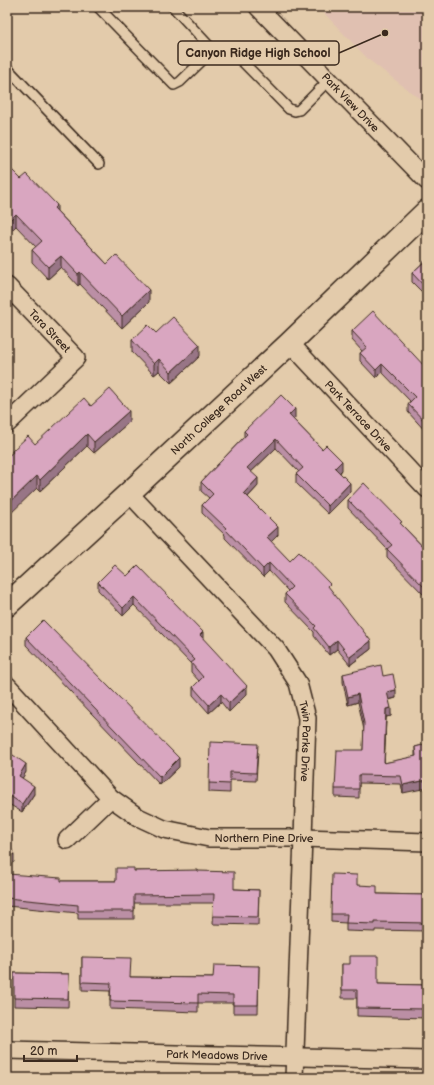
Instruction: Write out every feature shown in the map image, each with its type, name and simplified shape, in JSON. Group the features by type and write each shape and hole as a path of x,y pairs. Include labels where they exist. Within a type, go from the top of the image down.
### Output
{"street":[{"name":"Park View Drive","path":"258,7 427,181"},
{"name":"North College Road West","path":"7,605 290,343 427,211"},
{"name":"Tara Street","path":"7,286 76,358 7,424"},
{"name":"Park Terrace Drive","path":"290,343 427,489"},
{"name":"Twin Parks Drive","path":"129,493 276,649 298,683 307,718 304,838 294,1078"},
{"name":"Northern Pine Drive","path":"7,686 111,798 138,817 164,829 209,838 304,838 427,842"},
{"path":"67,840 111,798"},
{"name":"Park Meadows Drive","path":"7,1050 427,1060"}],"lane":[{"path":"98,7 174,84 180,82 214,50 228,49 233,52 289,109 295,111 299,110 329,80"},
{"path":"173,7 214,50"},
{"path":"7,68 99,164"}],"shaded area":[{"path":"318,7 427,7 427,102 424,102 369,60"}],"building":[{"path":"7,165 21,179 27,174 57,205 54,208 107,264 116,255 149,290 122,316 80,272 78,274 61,256 48,267 32,250 42,241 16,214 8,222 7,221"},
{"path":"427,259 427,289 412,273"},
{"path":"373,311 427,369 427,424 408,404 415,397 382,364 376,370 360,353 367,347 352,331"},
{"path":"173,317 200,345 171,372 159,359 154,364 132,340 148,325 156,333"},
{"path":"7,350 10,354 7,357"},
{"path":"110,389 129,411 94,442 87,434 40,480 37,476 7,505 7,457 13,452 12,451 28,436 35,444 84,398 91,406"},
{"path":"281,395 295,409 289,415 322,449 326,445 342,461 335,468 350,483 328,506 296,474 303,468 276,439 247,468 258,478 244,493 278,527 267,537 290,561 299,552 330,584 328,586 371,641 350,657 337,640 329,647 314,628 316,626 285,594 292,587 269,563 263,569 225,529 226,528 202,505 213,494 201,482 247,434 244,431"},
{"path":"364,483 402,522 400,523 427,551 427,590 387,549 392,545 348,500"},
{"path":"115,565 127,576 138,565 203,632 200,635 247,686 229,703 221,694 209,705 193,687 203,677 191,663 195,660 134,597 123,608 98,582"},
{"path":"43,620 179,758 160,777 26,637"},
{"path":"381,665 383,676 393,674 396,690 387,692 391,708 386,709 384,763 416,756 415,747 427,744 427,780 403,785 401,776 359,775 359,789 335,789 337,750 363,750 364,723 358,694 348,697 343,674"},
{"path":"210,742 258,744 256,773 230,772 230,784 209,783"},
{"path":"7,751 26,764 19,776 34,786 22,804 7,794"},
{"path":"7,840 14,854 7,858"},
{"path":"116,868 134,868 134,871 198,870 234,872 234,889 259,890 258,917 213,916 214,894 134,895 134,911 78,911 78,905 7,898 8,874 61,878 61,881 116,881"},
{"path":"332,874 357,875 357,885 377,886 377,894 427,895 427,923 346,923 347,914 331,914"},
{"path":"350,956 378,956 378,984 427,985 427,1009 357,1008 357,990 342,990 342,964 350,964"},
{"path":"82,957 131,958 130,977 213,978 214,965 259,966 258,1005 233,1005 233,995 198,994 198,1003 110,1001 111,983 82,982"},
{"path":"14,973 69,974 68,999 14,998"}],"place":[{"name":"Canyon Ridge High School","path":"385,33"}]}
